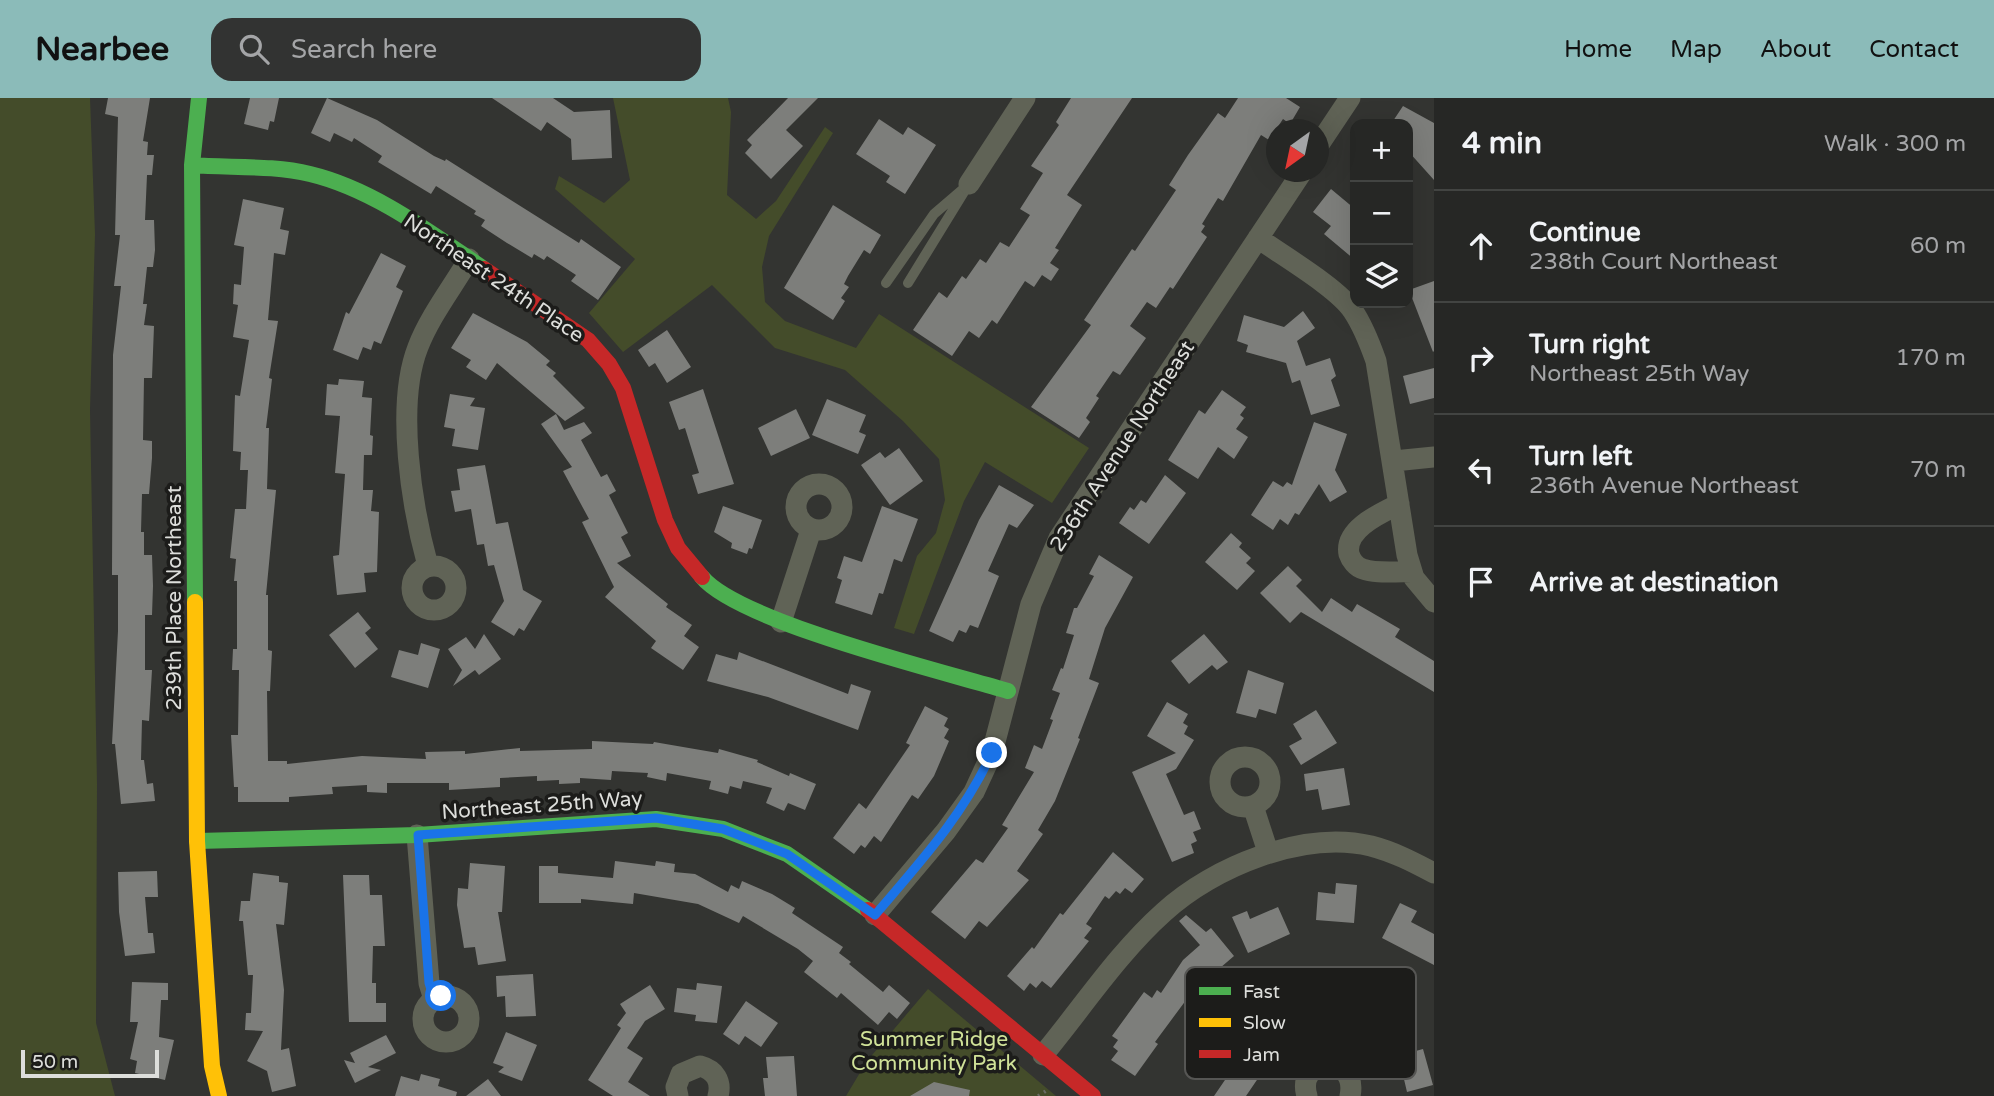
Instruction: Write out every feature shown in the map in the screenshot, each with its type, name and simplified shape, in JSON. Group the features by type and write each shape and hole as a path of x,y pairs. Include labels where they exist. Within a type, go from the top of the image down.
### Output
{"street":[{"name":"239th Place Northeast","path":"199,98 192,164 197,841 212,1066 219,1096"},
{"path":"969,184 1025,98"},
{"path":"1329,130 1350,98"},
{"name":"Northeast 24th Place","path":"192,164 307,173 335,181 369,196 561,319 588,340 609,364 623,388 665,520 678,548 706,582 726,597 781,622 1008,691"},
{"name":"236th Avenue Northeast","path":"875,915 946,831 974,792 992,753 1031,604 1059,538 1295,182"},
{"path":"1258,238 1352,309 1377,361 1413,575 1434,602"},
{"path":"428,566 410,485 411,379 416,350 426,328 469,259"},
{"path":"1394,461 1434,457"},
{"path":"1399,504 1376,515 1354,533 1349,542 1349,553 1353,562 1363,569 1413,575"},
{"path":"781,622 811,530"},
{"path":"1253,806 1268,852"},
{"name":"Northeast 25th Way","path":"197,841 418,835 656,818 723,829 787,854 875,915 1093,1096"},
{"path":"418,835 429,983 434,999"},
{"path":"1043,1055 1164,912 1222,873 1268,852 1329,844 1368,846 1406,857 1434,873"},
{"path":"678,1096 676,1087 681,1073 700,1066 717,1077 718,1096"},
{"path":"1349,1079 1352,1086 1350,1096"}],"lane":[{"path":"886,283 934,214 969,184"},
{"path":"908,283 969,184"}],"green space":[{"path":"0,98 90,98 95,234 90,410 97,784 96,1023 115,1096 0,1096"},
{"path":"613,98 728,98 731,112 727,195 756,219 776,201 825,127 833,133 769,236 762,267 765,302 785,321 856,348 879,314 1089,448 1052,503 985,462 964,501 914,634 894,628 917,556 936,533 945,500 939,459 903,421 845,370 775,348 712,285 623,352 589,313 635,259 555,189 559,176 604,203 630,180"},
{"name":"Summer Ridge Community Park","path":"928,989 1056,1096 846,1096 867,1061"}],"building":[{"path":"108,98 150,98 143,141 148,142 147,155 154,155 152,175 147,175 145,220 154,220 155,250 153,267 147,267 143,304 147,304 144,325 154,326 152,378 144,378 143,440 152,441 152,458 149,494 142,494 141,532 144,532 144,555 152,555 152,615 145,615 145,670 152,670 149,721 142,720 141,760 144,760 147,784 153,783 155,801 121,804 115,744 112,744 118,631 118,575 112,575 113,355 121,286 114,286 120,235 115,235 118,117 105,114"},
{"path":"250,98 279,98 274,122 270,121 268,130 244,124"},
{"path":"327,98 377,120 434,156 445,161 446,159 579,243 581,239 621,267 598,300 571,281 576,275 547,256 544,260 534,254 532,258 507,243 481,226 485,220 474,214 476,211 436,186 431,194 378,162 382,156 354,138 352,142 334,133 330,142 311,133"},
{"path":"492,98 553,98 574,112 610,110 612,158 572,160 571,139 547,122 541,131"},
{"path":"788,98 818,98 786,130 803,146 771,179 745,153 752,145 747,140"},
{"path":"1071,98 1132,98 1067,195 1082,205 1055,248 1059,250 1050,263 1059,269 1051,281 1042,275 1034,287 1025,281 997,324 992,320 979,338 969,331 952,356 913,330 939,292 947,298 962,276 966,279 980,259 986,263 1000,242 1009,247 1030,215 1020,209 1043,173 1031,166 1059,125 1056,122"},
{"path":"1238,98 1286,98 1300,107 1293,119 1266,119 1266,138 1261,135 1223,201 1218,198 1202,224 1205,226 1201,232 1207,237 1173,289 1170,287 1156,308 1147,302 1130,326 1146,338 1120,375 1113,371 1096,396 1099,398 1086,418 1090,422 1079,438 1031,407 1091,325 1084,320 1176,190 1169,185 1188,155 1218,113 1225,118"},
{"path":"1403,106 1434,123 1434,180 1413,157 1413,119 1394,119"},
{"path":"879,119 903,135 908,127 936,145 905,194 886,182 890,176 856,154"},
{"path":"1331,189 1350,205 1350,256 1324,234 1331,226 1313,212"},
{"path":"243,199 284,208 280,229 289,231 285,255 274,253 268,320 278,321 269,378 272,379 266,428 269,428 267,489 276,490 266,595 268,650 272,651 270,691 267,691 268,761 287,761 287,764 362,756 426,759 425,752 465,751 465,754 520,748 520,751 592,749 592,741 654,742 718,753 719,749 758,760 757,762 789,776 790,773 816,784 805,810 788,803 784,811 766,803 772,788 743,781 741,789 730,786 728,794 709,789 711,781 667,773 666,781 647,777 648,773 612,771 611,780 580,778 580,783 537,781 537,776 500,778 500,787 449,790 449,783 387,783 387,793 367,792 367,785 332,787 333,794 289,797 289,802 238,802 238,787 234,787 231,735 238,735 239,670 232,670 233,649 237,649 237,581 234,581 236,559 230,558 235,509 246,509 248,470 240,470 241,452 233,451 235,395 240,396 249,340 233,337 238,305 233,304 234,284 241,285 244,247 234,245"},
{"path":"833,205 881,235 870,254 864,250 848,276 844,284 849,287 841,298 845,301 833,320 784,288"},
{"path":"381,253 406,266 396,287 403,291 381,344 374,341 371,350 363,347 358,360 333,350 346,312 349,314"},
{"path":"1434,281 1433,352 1413,300 1413,289"},
{"path":"1303,311 1315,328 1297,341 1306,366 1330,358 1336,376 1331,380 1340,406 1311,415 1300,380 1292,383 1286,363 1246,352 1248,345 1237,341 1244,315 1284,327"},
{"path":"473,313 527,342 550,361 546,365 556,373 553,376 585,408 565,421 497,363 486,380 466,367 471,360 451,348"},
{"path":"667,330 691,367 667,383 655,363 649,367 638,350"},
{"path":"1434,368 1434,398 1410,404 1403,376"},
{"path":"339,379 364,381 362,397 372,398 372,455 364,455 363,490 373,490 371,511 379,512 377,572 364,573 366,592 337,595 333,556 339,555 345,474 335,473 340,416 325,415 327,384 338,385"},
{"path":"703,389 734,484 698,494 692,475 699,473 685,428 679,430 669,402"},
{"path":"1222,390 1246,407 1240,415 1244,418 1236,429 1248,437 1234,459 1218,447 1198,479 1168,460 1199,410 1205,414"},
{"path":"450,394 475,398 470,406 485,408 478,450 452,446 455,429 444,427"},
{"path":"827,399 866,415 859,432 866,435 858,454 812,435"},
{"path":"796,409 810,438 771,456 758,428"},
{"path":"556,414 564,430 584,422 592,433 581,440 601,477 607,474 616,491 609,495 628,533 621,537 631,556 617,563 668,604 666,607 692,625 684,636 699,647 683,670 651,648 656,641 605,597 614,587 582,522 589,519 563,471 572,467 541,424"},
{"path":"1314,422 1347,434 1335,470 1347,492 1330,502 1319,484 1299,515 1295,513 1288,525 1280,519 1273,530 1251,515 1273,481 1283,487 1287,482 1292,485"},
{"path":"899,448 923,481 890,505 861,465 880,452 885,458"},
{"path":"485,465 496,524 508,522 523,590 542,601 524,631 519,628 514,636 491,622 504,601 494,565 488,566 484,544 477,545 471,509 455,512 451,491 460,490 457,469"},
{"path":"1165,475 1186,493 1149,544 1119,523 1130,507 1134,510 1141,500 1146,503"},
{"path":"999,485 1034,505 1017,528 1009,524 988,571 999,576 978,628 970,625 966,633 959,630 953,642 929,631 979,520"},
{"path":"723,506 762,520 752,549 749,548 747,554 731,548 732,543 714,532"},
{"path":"882,506 918,519 902,562 894,559 883,594 879,593 872,615 835,603 842,580 837,578 844,556 862,562"},
{"path":"1231,533 1242,543 1239,547 1251,558 1246,563 1255,571 1237,590 1205,562"},
{"path":"1099,555 1133,577 1105,628 1089,679 1099,683 1078,738 1080,739 1055,801 1038,830 1043,834 1017,871 1029,880 987,927 979,921 965,939 931,912 976,859 983,863 1008,828 1002,825 1034,772 1025,768 1034,745 1042,749 1053,720 1050,719 1060,693 1052,690 1061,668 1063,669 1074,635 1066,633 1074,608 1077,608 1094,576 1089,574"},
{"path":"1288,566 1302,580 1296,586 1322,612 1331,598 1352,612 1357,604 1400,629 1395,637 1434,661 1434,692 1301,612 1290,623 1260,593"},
{"path":"358,612 371,628 365,633 378,649 355,668 329,635"},
{"path":"484,634 501,659 479,675 475,670 453,686 462,670 448,649 466,637 475,649"},
{"path":"1204,634 1228,662 1217,670 1212,665 1189,684 1171,661"},
{"path":"421,643 440,649 428,688 391,677 399,650 418,655"},
{"path":"739,652 848,694 851,684 871,691 858,730 768,697 707,681 716,654 737,660"},
{"path":"1248,670 1284,683 1276,714 1259,709 1256,718 1236,713"},
{"path":"1167,702 1188,714 1183,723 1188,726 1184,734 1194,740 1176,769 1166,774 1184,815 1194,811 1201,829 1193,832 1197,841 1191,844 1194,853 1172,862 1132,772 1176,753 1147,736"},
{"path":"925,706 948,718 944,726 949,729 944,738 949,741 934,776 918,799 912,795 881,842 874,836 865,848 861,845 854,854 833,838 859,803 866,809 910,745 906,743"},
{"path":"1316,710 1337,743 1301,765 1289,746 1302,739 1293,724"},
{"path":"1344,768 1350,805 1322,810 1318,789 1306,791 1304,774"},
{"path":"1113,852 1144,879 1132,893 1125,888 1120,894 1116,891 1109,899 1105,896 1086,924 1092,928 1084,938 1089,941 1051,988 1042,981 1036,988 1030,983 1024,991 1007,976 1032,947 1034,949 1060,913 1063,915"},
{"path":"615,861 655,866 656,861 675,864 674,872 695,874 728,892 731,885 739,889 742,881 772,894 795,908 792,913 843,947 839,953 883,992 889,985 910,1003 897,1019 889,1012 878,1025 841,993 837,998 804,972 813,961 743,916 739,923 698,904 634,893 633,904 581,899 581,903 539,903 539,866 558,866 558,873 613,878"},
{"path":"470,863 505,866 502,912 498,912 506,961 478,965 475,947 464,948 457,905 458,888 468,889"},
{"path":"157,871 158,897 145,897 148,933 153,933 155,953 125,956 119,912 118,872"},
{"path":"253,873 279,876 279,882 288,883 284,925 276,924 284,990 281,1050 289,1048 296,1086 272,1092 267,1071 247,1061 263,1031 245,1030 246,1013 251,1013 253,975 248,975 243,921 239,921 241,901 250,901"},
{"path":"343,875 369,875 370,895 382,895 385,946 373,946 372,983 376,983 376,1003 386,1003 386,1022 349,1022"},
{"path":"1336,883 1357,885 1354,923 1316,920 1318,892 1335,894"},
{"path":"1400,903 1417,911 1411,922 1434,934 1434,965 1382,938"},
{"path":"1278,907 1290,934 1248,953 1232,917 1247,911 1250,919"},
{"path":"1186,915 1206,932 1211,928 1234,956 1221,967 1185,967 1185,1001 1155,1042 1158,1044 1135,1076 1111,1060 1118,1051 1113,1047 1118,1040 1112,1036 1144,992 1152,998 1157,990 1161,993 1183,960 1200,945 1179,921"},
{"path":"533,974 536,1016 506,1017 505,996 497,997 496,976"},
{"path":"132,982 168,983 168,1000 161,1000 159,1037 174,1040 165,1080 135,1073 137,1061 130,1059 138,1022 130,1022"},
{"path":"697,983 722,986 717,1023 695,1021 696,1015 674,1012 677,988 696,990"},
{"path":"650,985 665,1009 645,1021 627,1048 643,1058 628,1082 650,1096 613,1096 588,1080 621,1028 617,1025 626,1013 620,1004"},
{"path":"746,1001 778,1023 761,1047 745,1036 739,1045 723,1034"},
{"path":"506,1032 537,1045 522,1081 498,1072 504,1067 493,1063"},
{"path":"386,1035 396,1053 368,1067 381,1070 355,1083 344,1060 355,1063 350,1053"},
{"path":"1423,1049 1433,1085 1407,1092 1404,1079 1416,1079 1416,1051"},
{"path":"794,1056 797,1096 765,1096 763,1078 768,1078 766,1057"},
{"path":"421,1074 440,1079 438,1086 457,1092 456,1096 395,1096 401,1076 419,1081"},
{"path":"488,1079 501,1096 466,1096"},
{"path":"1226,1079 1258,1079 1246,1096 1214,1096"},
{"path":"934,1082 970,1090 969,1096 910,1096"}],"traffic: fast":[{"path":"195,602 192,165 199,98"},
{"path":"192,165 281,169 333,181 379,201 484,269"},
{"path":"702,577 723,594 798,628 1008,691"},
{"path":"197,841 417,835 656,819 723,829 787,854 868,910"}],"traffic: slow":[{"path":"195,602 197,841 212,1066 219,1096"}],"traffic: jam":[{"path":"484,269 588,340 609,364 623,388 665,520 678,548 702,577"},
{"path":"868,910 1093,1096"}],"route":[{"path":"441,996 434,999 429,983 418,835 656,818 723,829 787,854 875,915 946,831 974,792 992,753"}]}
